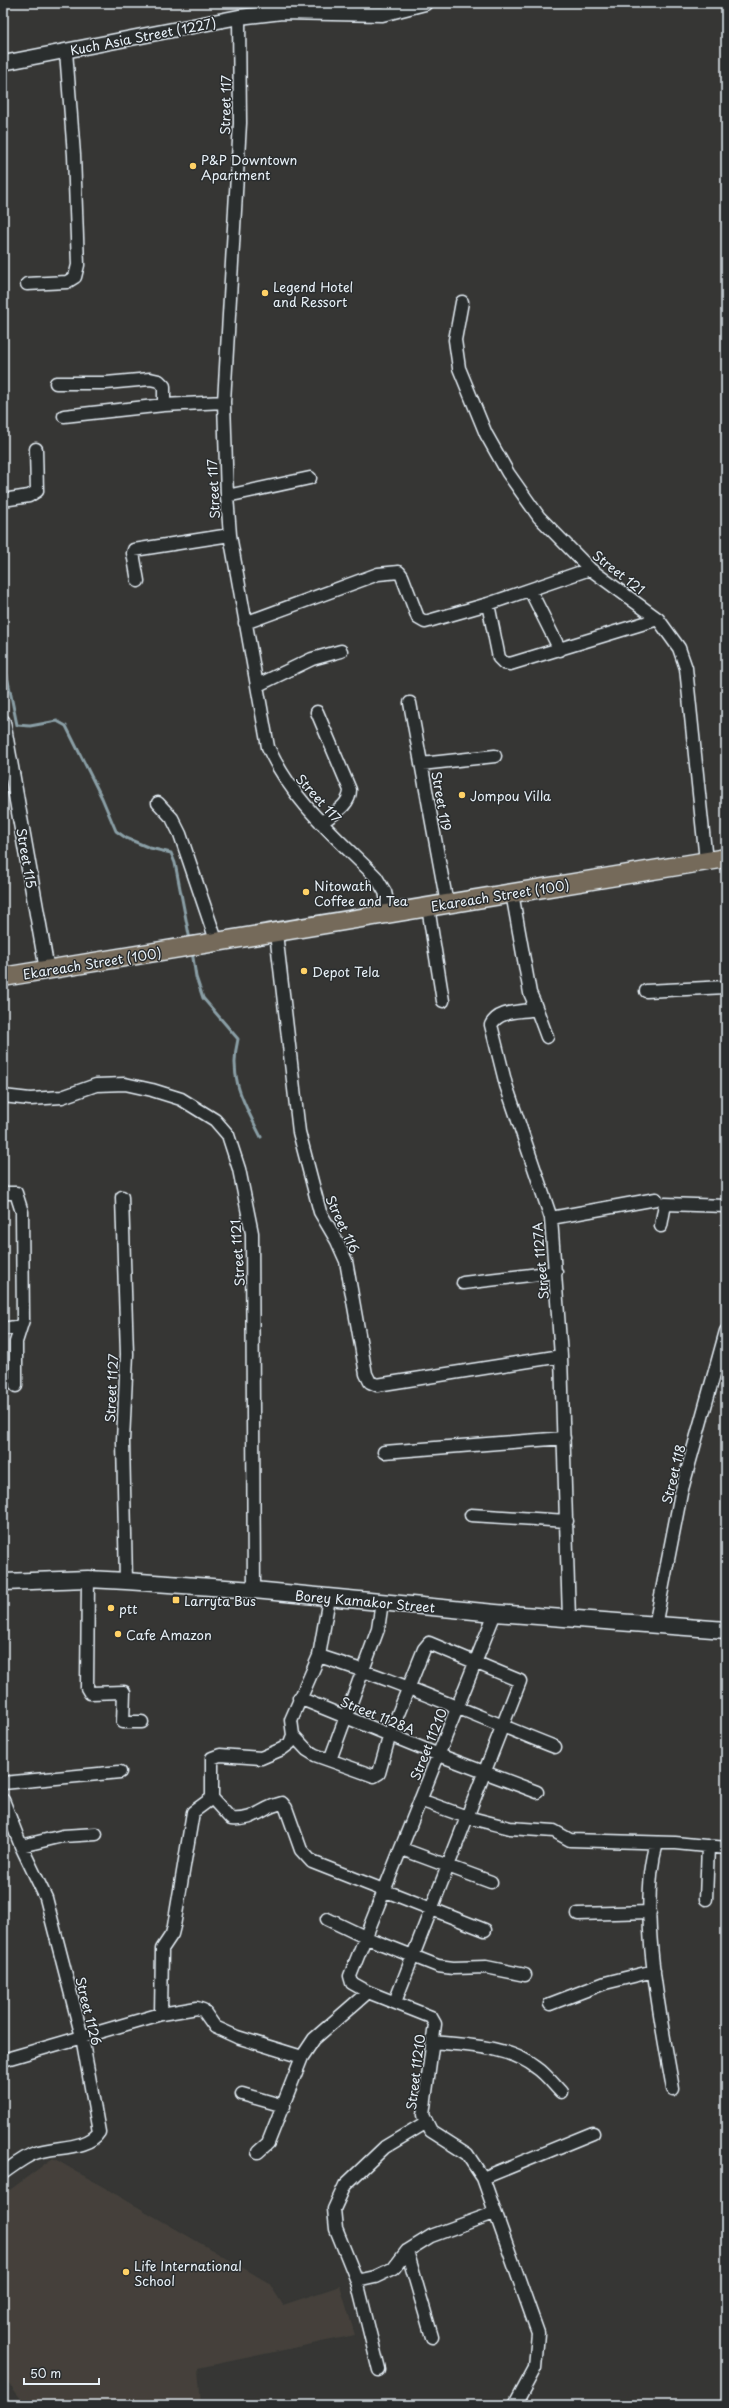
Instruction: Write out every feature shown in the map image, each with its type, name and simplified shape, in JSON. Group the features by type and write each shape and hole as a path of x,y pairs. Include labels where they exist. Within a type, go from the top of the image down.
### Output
{"main road":[{"name":"Ekareach Street (100)","path":"3,977 726,858"},
{"name":"Borey Kamakor Street","path":"3,1582 88,1579 126,1581 254,1590 495,1613 655,1626 726,1630"}],"street":[{"name":"Kuch Asia Street (1227)","path":"3,63 239,17 282,7 382,14 425,3"},
{"name":"Street 117","path":"239,17 240,123 227,308 224,402 227,496 230,535 258,685 268,748 279,773 295,796 376,877 385,892 390,914"},
{"path":"27,284 67,282 75,277 78,265 74,155 66,51"},
{"name":"Street 121","path":"462,302 455,340 459,368 486,434 508,473 539,516 590,569 658,619 679,648 686,668 706,861"},
{"path":"56,383 106,383 150,379 159,381 164,386 164,405"},
{"path":"64,416 164,405 224,402"},
{"path":"3,500 29,496 36,491 36,449"},
{"path":"227,496 310,478"},
{"path":"138,581 133,553 134,550 230,535"},
{"path":"246,623 378,574 393,571 399,572 402,576 421,622 488,604 590,569"},
{"path":"530,590 560,650"},
{"path":"488,604 499,658 504,663 510,664 658,619"},
{"path":"258,685 312,659 341,651"},
{"name":"Street 119","path":"410,703 447,904"},
{"path":"317,712 350,790 350,798 346,803 321,823"},
{"name":"Street 115","path":"3,722 47,970"},
{"path":"421,764 495,756"},
{"path":"158,803 172,818 180,834 210,944"},
{"path":"512,893 530,993 547,1037"},
{"path":"428,907 443,1001"},
{"name":"Street 116","path":"276,933 299,1132 320,1212 337,1241 346,1261 366,1374 370,1382 377,1384 561,1356"},
{"path":"646,991 726,987"},
{"name":"Street 1127A","path":"534,1002 530,1010 499,1016 494,1019 491,1025 506,1085 551,1218 561,1356 569,1619"},
{"name":"Street 1121","path":"3,1096 30,1099 62,1097 96,1085 125,1084 181,1099 215,1120 228,1135 239,1169 252,1233 254,1590"},
{"path":"3,1192 16,1194 20,1199 22,1212 23,1320 16,1342 16,1386"},
{"name":"Street 1127","path":"122,1197 127,1354 123,1441 126,1581"},
{"path":"551,1218 656,1199"},
{"path":"661,1226 665,1204 726,1206"},
{"path":"463,1283 556,1272"},
{"path":"3,1329 21,1326"},
{"name":"Street 118","path":"655,1626 681,1493 721,1368 726,1331"},
{"path":"384,1452 564,1438"},
{"path":"471,1515 566,1521"},
{"path":"88,1579 87,1688 90,1693 98,1694 124,1692 123,1722 142,1722"},
{"path":"329,1598 319,1656 299,1698 291,1720 293,1735 290,1743 262,1758 236,1758 220,1755 212,1758 212,1798 231,1819 252,1818 273,1805 282,1803 286,1808 301,1850 307,1859 485,1930"},
{"path":"330,1760 344,1717 378,1629 382,1602"},
{"name":"Street 11210","path":"495,1613 420,1800 386,1890 350,1976 352,1983 368,1992 431,2017 434,2024 423,2115 425,2123 431,2131 467,2154 483,2178 494,2213 538,2333 535,2368 515,2405"},
{"path":"293,1735 307,1750 374,1776 379,1773 390,1734 424,1649 429,1643 520,1681 395,2002"},
{"path":"319,1656 410,1687 457,1709 555,1747"},
{"name":"Street 1128A","path":"299,1698 439,1755 537,1792"},
{"path":"3,1783 120,1772"},
{"path":"161,2014 162,1949 174,1926 193,1812 212,1798"},
{"name":"Street 1126","path":"3,1800 21,1846 46,1898 82,2038 99,2132 96,2137 76,2146 55,2147 34,2153 3,2173"},
{"path":"420,1800 467,1817 510,1828 554,1831 570,1840 657,1842 726,1848"},
{"path":"21,1846 63,1836 96,1834"},
{"path":"657,1842 650,1872 650,1912 654,1971 673,2089"},
{"path":"706,1899 708,1846"},
{"path":"402,1849 491,1882"},
{"path":"578,1914 650,1912"},
{"path":"327,1919 366,1938 413,1957 453,1968 486,1967 525,1975"},
{"path":"550,2004 605,1983 654,1971"},
{"path":"258,2152 268,2143 284,2106 302,2057 314,2039 368,1992"},
{"path":"3,2060 161,2014 197,2008 202,2010 215,2027 237,2037 302,2057"},
{"path":"433,2042 467,2045 511,2054 537,2067 561,2092"},
{"path":"242,2094 284,2106"},
{"path":"379,2370 357,2281 336,2229 334,2209 345,2185 385,2147 425,2123"},
{"path":"483,2178 594,2132"},
{"path":"357,2281 375,2277 394,2268 407,2251 431,2236 494,2213"},
{"path":"407,2251 432,2337"}],"shaded area":[{"name":"Life International School","path":"53,2158 269,2283 283,2305 340,2286 355,2335 198,2368 201,2405 26,2405 3,2376 3,2195"}],"waterway":[{"path":"3,656 17,725 30,726 57,721 66,726 102,798 116,831 126,838 150,848 171,853 175,863 190,940"},
{"path":"192,951 196,977 203,998 238,1039 235,1053 236,1079 244,1102 261,1137"}],"place":[{"name":"P&P Downtown Apartment","path":"193,166"},
{"name":"Legend Hotel and Ressort","path":"265,293"},
{"name":"Jompou Villa","path":"462,795"},
{"name":"Nitowath Coffee and Tea","path":"306,892"},
{"name":"Depot Tela","path":"304,971"},
{"name":"Larryta Bus","path":"176,1600"},
{"name":"ptt","path":"111,1608"},
{"name":"Cafe Amazon","path":"118,1634"},
{"name":"Life International School","path":"126,2272"}]}
